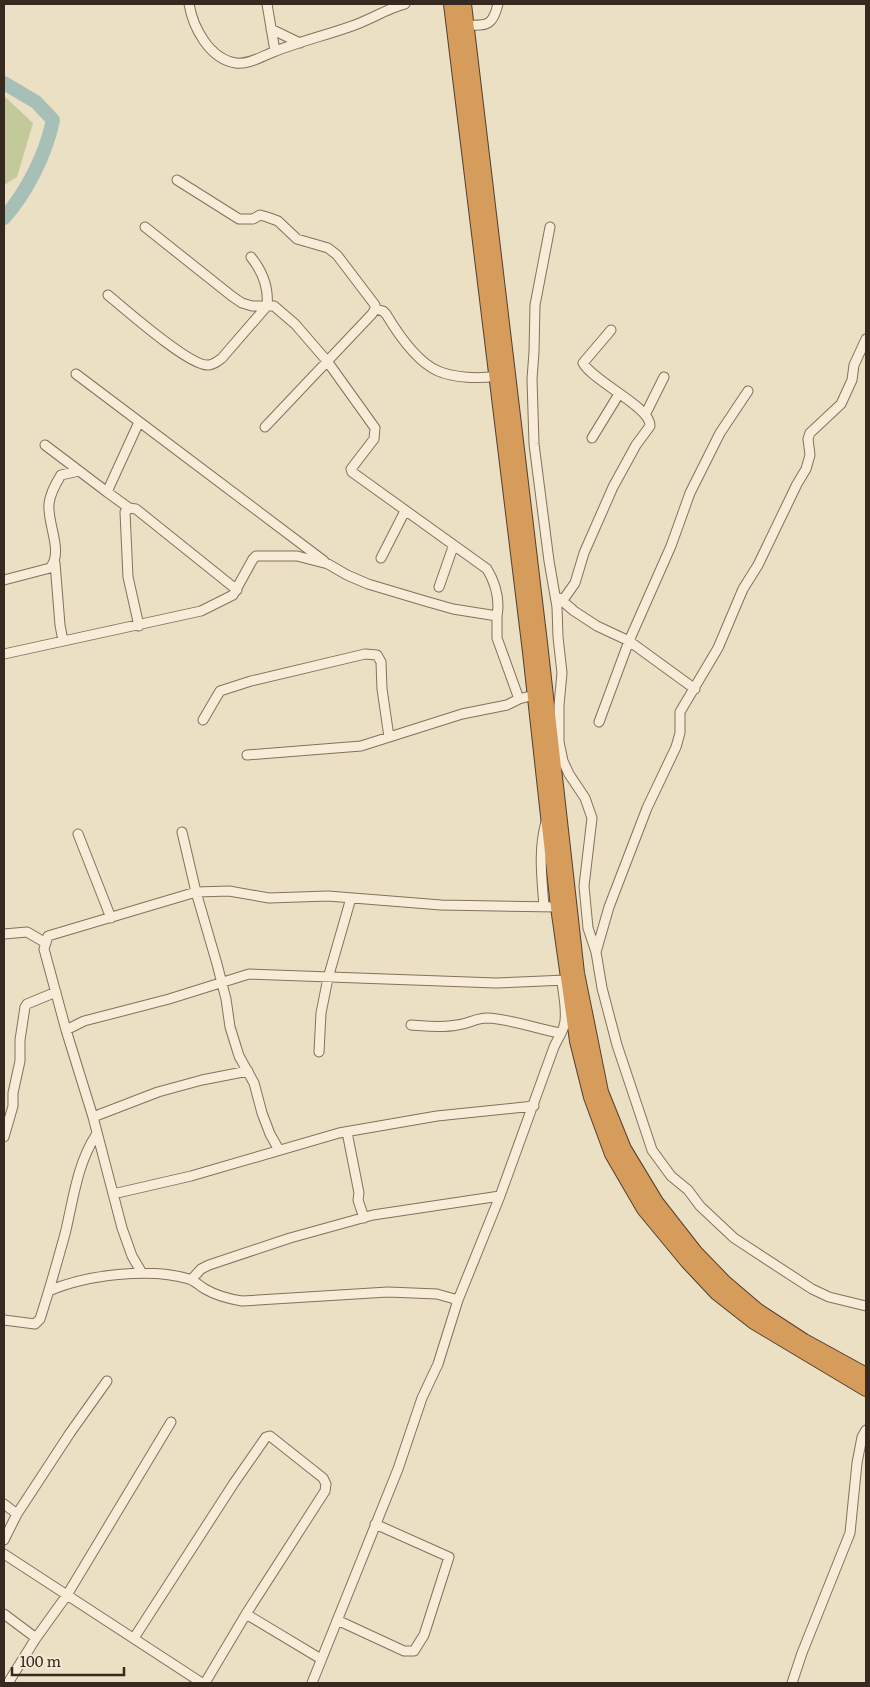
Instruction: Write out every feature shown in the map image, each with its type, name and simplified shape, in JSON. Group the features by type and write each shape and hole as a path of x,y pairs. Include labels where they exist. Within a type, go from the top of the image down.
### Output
{"highway":[{"path":"451,4 496,376 577,973 602,1092 624,1149 656,1202 695,1252 724,1282 766,1316 804,1341 866,1375"},
{"path":"464,4 540,695 548,814 565,980 577,1041 591,1097 612,1154 644,1209 687,1261 718,1293 754,1322 866,1389"}],"street":[{"path":"189,4 201,37 208,47 225,60 237,63 251,61 275,51 353,26 395,6 405,4"},
{"path":"267,4 275,51"},
{"path":"466,25 480,26 489,23 495,18 498,4"},
{"path":"271,29 300,43"},
{"path":"177,180 239,219 253,219 260,215 267,217 278,221 297,239 328,248 344,263 375,305 375,309"},
{"path":"145,226 233,297 247,305 274,306 296,324 326,361 375,428 374,439 351,469 352,472 453,547 487,569 498,597 497,638 519,699"},
{"path":"550,227 535,305 532,379 534,444 559,598 562,673 559,742 563,760 569,774 585,798 592,818 584,886 588,928 596,952 602,988 617,1045 652,1150 671,1176 688,1190 700,1206 734,1238 812,1289 829,1297 866,1306"},
{"path":"108,295 168,344 200,364 207,366 214,364 222,358 267,306 267,287 251,257"},
{"path":"375,309 386,314 417,355 438,372 468,378 496,376"},
{"path":"265,427 375,309"},
{"path":"559,598 575,583 584,553 614,487 636,445 650,426 646,413 584,366 583,361 612,330"},
{"path":"596,952 609,907 646,808 676,747 680,733 680,712 696,689 718,648 743,589 758,565 806,469 810,454 808,439 810,433 841,404 852,380 854,365 866,339"},
{"path":"76,374 303,546 347,575 453,609 497,616"},
{"path":"646,413 664,377"},
{"path":"598,722 671,546 690,493 720,433 748,391"},
{"path":"592,438 619,394"},
{"path":"107,492 139,422"},
{"path":"45,445 129,508 136,509 236,590"},
{"path":"63,641 55,563 56,546 49,504 61,475 79,471"},
{"path":"129,508 125,512 128,577 139,626"},
{"path":"381,558 404,511"},
{"path":"297,556 303,546"},
{"path":"439,587 453,547"},
{"path":"4,654 201,611 230,598 256,556 297,556 328,564"},
{"path":"4,580 50,568 55,563"},
{"path":"559,598 574,611 597,626 630,641 696,689"},
{"path":"203,720 220,691 251,681 365,654 377,655 381,662 382,688 389,737"},
{"path":"247,755 361,746 462,714 507,705 519,699 560,689"},
{"path":"544,907 541,866 542,835 548,814"},
{"path":"182,832 196,892 217,964 234,1043 254,1082 256,1095 270,1134 279,1150"},
{"path":"78,834 111,918"},
{"path":"142,1272 132,1256 122,1228 96,1135 93,1117 66,1030 44,949 48,936 196,892 228,891 269,898 328,896 441,905 558,907"},
{"path":"319,1052 320,1013 351,898"},
{"path":"4,934 27,932 46,943"},
{"path":"66,1030 84,1020 169,998 249,974 487,983 565,980 565,1023 500,1196 458,1300 438,1364 422,1398 401,1460 312,1683"},
{"path":"4,1138 6,1115 13,1106 13,1093 20,1061 20,1040 25,1007 27,1004 56,992"},
{"path":"411,1024 458,1026 471,1020 486,1018 560,1033"},
{"path":"93,1117 158,1092 248,1071"},
{"path":"113,1194 191,1176 347,1132 437,1116 534,1106"},
{"path":"347,1132 359,1193 358,1200 364,1218"},
{"path":"4,1320 35,1324 40,1319 65,1233 76,1186 90,1145 96,1135"},
{"path":"191,1280 201,1269 209,1265 290,1238 364,1218 500,1196"},
{"path":"122,1275 132,1256"},
{"path":"49,1291 67,1283 142,1272 162,1273 191,1280 223,1298 242,1301 388,1292 437,1294 458,1300"},
{"path":"4,1540 17,1514 70,1433 107,1381"},
{"path":"8,1683 36,1638 67,1595 171,1422"},
{"path":"792,1683 850,1533 856,1463 862,1437 866,1430"},
{"path":"4,1554 67,1595 204,1683 246,1614 326,1491 326,1484 323,1478 270,1436 266,1437 134,1638"},
{"path":"4,1504 17,1514"},
{"path":"337,1620 404,1651 414,1651 424,1635 449,1556 375,1524"},
{"path":"4,1614 36,1638"},
{"path":"246,1614 320,1659"}],"green space":[{"path":"4,96 33,123 17,177 4,185"}],"waterway":[{"path":"4,83 36,102 53,120 46,146 28,185 4,218"}]}
